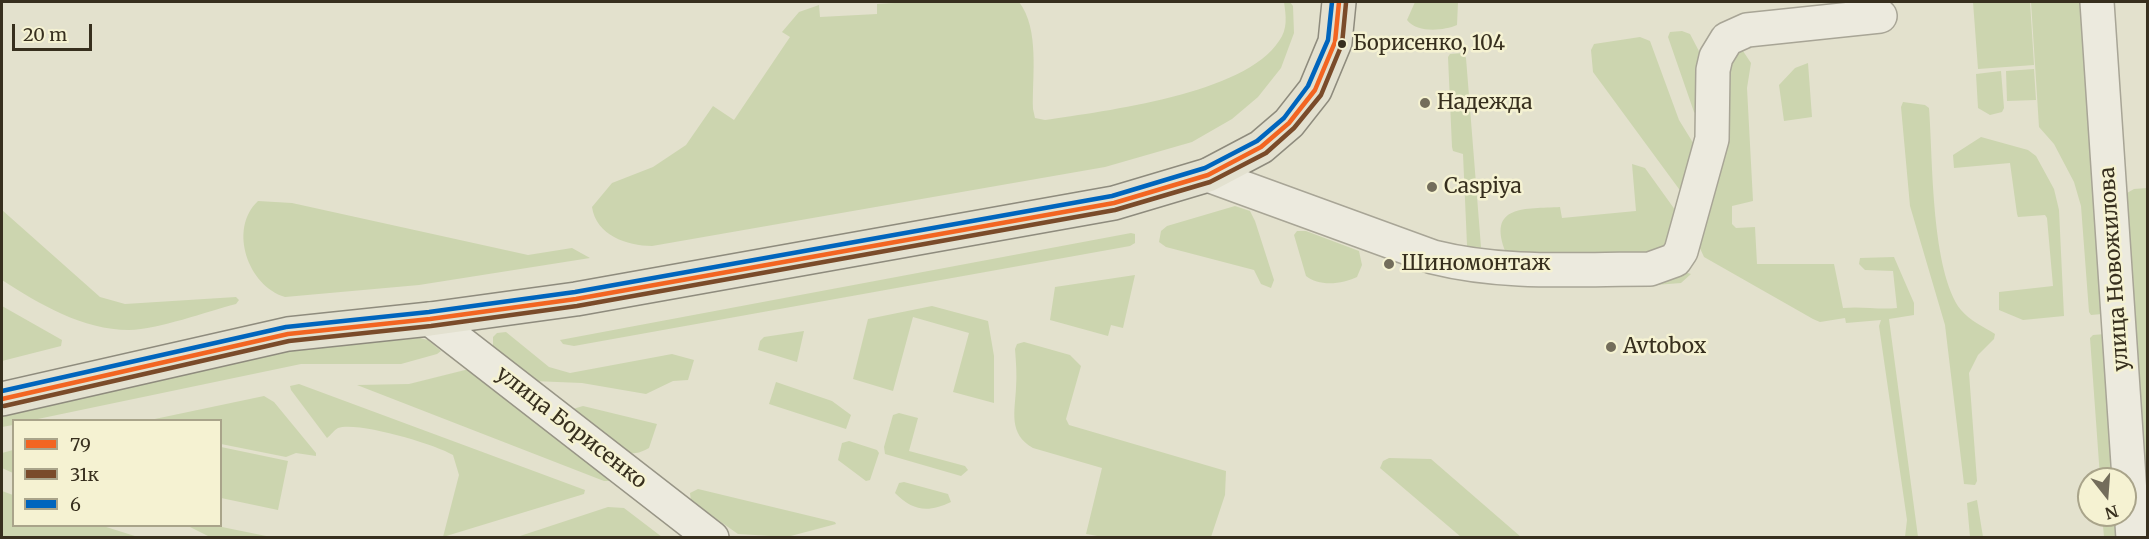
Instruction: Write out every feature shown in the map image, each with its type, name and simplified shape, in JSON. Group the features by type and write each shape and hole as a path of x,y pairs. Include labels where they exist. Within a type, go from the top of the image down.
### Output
{"main road":[{"path":"2,399 288,334 430,319 586,298 1114,203 1208,175 1262,147 1289,123 1315,90 1335,42 1339,2"}],"street":[{"name":"улица Новожилова","path":"2097,2 2133,537"},
{"path":"1208,175 1433,257 1456,263 1493,269 1650,269 1675,260 1681,251 1712,139 1713,70 1716,57 1727,39 1747,30 1880,16"},
{"name":"улица Борисенко","path":"430,319 712,537"}],"green space":[{"path":"1019,2 1030,26 1034,54 1033,109 1035,118 1045,120 1172,97 1206,87 1237,74 1262,59 1279,41 1285,27 1284,2 1290,2 1293,6 1294,33 1281,68 1258,97 1232,119 1192,142 1105,167 652,246 623,241 606,232 600,225 592,207 612,183 653,167 686,145 713,106 734,120 790,37 782,32 799,12 819,5 820,17 877,14 877,4"},
{"path":"1415,2 1458,2 1457,25 1430,30 1411,24 1407,20"},
{"path":"1973,2 2030,2 2034,65 1978,69"},
{"path":"2031,2 2082,2 2102,314 2091,315 2089,312 2081,206 2074,182 2054,144 2039,127"},
{"path":"1682,31 1690,34 1701,55 1698,116 1694,112 1668,37 1670,32"},
{"path":"1640,37 1650,41 1679,120 1695,146 1683,190 1679,189 1593,72 1591,50 1594,44"},
{"path":"1743,51 1751,63 1747,88 1753,201 1732,206 1732,224 1736,228 1755,227 1757,264 1834,264 1843,308 1897,308 1893,271 1865,270 1859,264 1860,258 1894,257 1914,303 1914,315 1889,319 1918,537 1905,537 1907,520 1879,326 1881,320 1846,323 1845,318 1820,322 1704,257 1698,244 1729,65 1737,52"},
{"path":"1463,53 1466,58 1481,247 1477,251 1468,249 1467,245 1463,154 1453,151 1452,147 1448,57 1450,54"},
{"path":"1808,63 1812,117 1784,121 1779,85 1795,68"},
{"path":"2034,69 2036,100 2007,101 2006,71"},
{"path":"2001,71 2004,108 2002,112 1990,115 1978,108 1976,74"},
{"path":"1903,102 1925,105 1929,108 1935,214 1944,269 1951,292 1964,314 1995,334 1994,339 1978,355 1969,373 1977,481 1975,485 1964,484 1945,325 1910,206 1901,107"},
{"path":"1981,137 2028,150 2036,156 2054,189 2059,210 2064,316 2023,320 1999,310 1999,292 2053,286 2047,218 2045,215 2018,217 2010,163 1954,168 1953,155"},
{"path":"1632,164 1645,168 1678,214 1675,236 1660,255 1506,253 1501,237 1501,225 1505,217 1513,212 1560,207 1562,218 1636,211"},
{"path":"2147,188 2147,537 2125,202 2127,193 2134,189"},
{"path":"258,201 292,203 528,255 572,248 590,258 419,285 285,297 272,291 261,281 246,255 244,226 249,213"},
{"path":"1235,206 1250,211 1255,221 1274,280 1271,288 1261,284 1254,270 1166,247 1159,242 1161,231 1167,226"},
{"path":"2,210 100,297 125,304 236,297 239,300 236,304 141,329 112,329 78,321 31,298 2,280"},
{"path":"1297,231 1306,231 1359,251 1362,265 1357,277 1324,283 1306,276 1294,235"},
{"path":"1135,234 1135,243 1130,246 574,346 563,344 560,340"},
{"path":"1682,271 1691,274 1681,283 1655,285"},
{"path":"1135,275 1123,328 1111,325 1108,336 1050,320 1055,287"},
{"path":"2,306 62,340 61,346 2,361"},
{"path":"932,306 988,321 994,356 994,403 953,392 969,333 913,317 893,391 853,379 868,319"},
{"path":"804,331 797,362 758,350 760,341 764,337"},
{"path":"506,332 549,367 570,373 672,354 694,360 688,380 673,381 646,394 582,383 533,381 493,346 493,337 497,333"},
{"path":"2105,334 2114,467 2099,467 2090,338 2093,335"},
{"path":"420,338 428,340 441,351 401,364 301,364 38,419 12,419 12,425 2,427 2,415 296,350"},
{"path":"1024,342 1070,355 1081,366 1066,419 1069,425 1226,471 1225,495 1211,537 1109,538 1086,534 1102,468 1033,448 1020,436 1016,429 1014,413 1015,349 1017,344"},
{"path":"469,369 611,478 610,481 604,481 357,385 409,384"},
{"path":"776,382 832,401 851,415 846,429 769,404"},
{"path":"299,384 585,490 584,494 443,537 459,475 453,455 414,440 361,428 338,428 327,438 291,390 290,386"},
{"path":"264,396 274,402 316,453 316,456 296,453 286,457 222,444 222,419 155,419"},
{"path":"583,406 657,424 649,448 631,453 609,441 573,409"},
{"path":"899,413 918,418 909,451 965,466 968,470 961,476 885,454 884,447 893,415"},
{"path":"849,441 877,450 879,453 870,480 866,481 838,460 842,443"},
{"path":"222,447 288,461 278,510 222,498"},
{"path":"12,450 12,473 2,468 2,453"},
{"path":"1389,458 1431,459 1521,537 1461,537 1380,468 1383,461"},
{"path":"904,482 948,494 951,502 928,509 915,507 895,493 899,483"},
{"path":"698,489 836,524 787,537 738,534 691,501 690,493"},
{"path":"2,491 12,495 12,527 106,527 138,537 2,537"},
{"path":"1977,500 1983,537 1970,537 1967,503"},
{"path":"608,507 624,508 662,537 517,537"},
{"path":"190,527 222,527 271,537 210,537"},
{"path":"2103,527 2121,527 2122,537 2104,537"}],"transit line":[{"name":"6","path":"2,391 286,327 429,312 575,292 1112,196 1205,168 1257,141 1284,118 1308,86 1328,40 1332,2"},
{"name":"79","path":"2,399 288,334 430,319 576,299 1114,203 1208,175 1261,147 1289,123 1315,90 1335,42 1339,2"},
{"name":"31к","path":"4,406 289,341 431,326 577,306 1115,210 1210,182 1266,153 1294,128 1321,95 1342,44 1346,3"}],"place":[{"name":"Борисенко, 104","path":"1342,44"},
{"name":"Надежда","path":"1425,103"},
{"name":"Caspiya","path":"1432,187"},
{"name":"Шиномонтаж","path":"1389,264"},
{"name":"Avtobox","path":"1611,347"}]}
